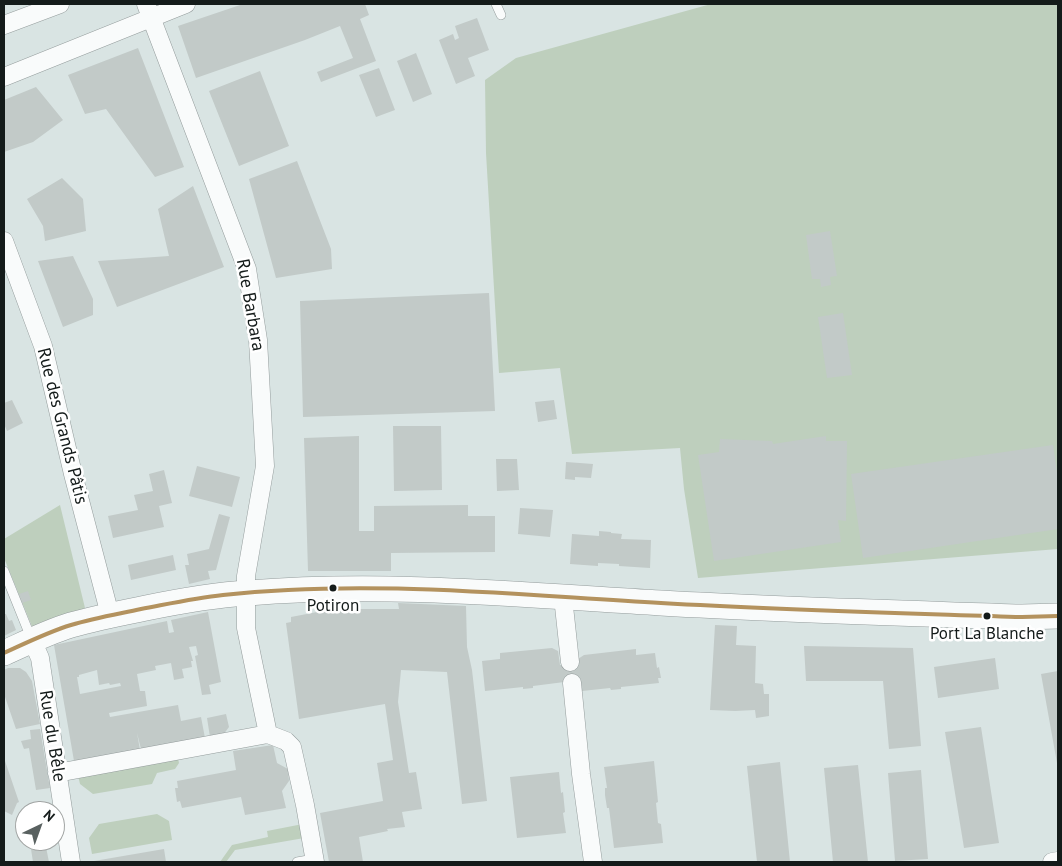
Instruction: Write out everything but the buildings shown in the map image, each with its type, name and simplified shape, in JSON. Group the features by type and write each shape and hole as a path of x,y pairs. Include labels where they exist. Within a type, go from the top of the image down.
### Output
{"street":[{"path":"4,25 60,4"},
{"path":"4,77 148,11 186,4"},
{"name":"Rue Barbara","path":"148,11 248,269 258,340 264,466 246,576 246,628 268,734"},
{"name":"Rue des Grands Pâtis","path":"4,240 43,346 110,615"},
{"path":"4,653 69,626 110,615 166,604 245,593 299,590 402,588 682,604 1022,617 1058,616"},
{"path":"563,598 570,662"},
{"name":"Rue du Bêle","path":"32,640 40,658 71,862"},
{"path":"572,683 593,862"},
{"path":"57,773 268,734 286,740 292,747 305,805 314,860"},
{"path":"1052,862 1058,861"}],"lane":[{"path":"496,4 501,15"},
{"path":"4,571 32,640"},
{"path":"297,862 314,860"}],"green space":[{"path":"711,4 1058,4 1058,549 698,578 684,489 680,448 572,454 560,368 499,373 486,153 485,80 516,58"},
{"path":"60,505 85,608 33,629 4,558 4,539"},
{"path":"177,754 179,763 175,769 157,773 152,784 93,794 80,784 77,771"},
{"path":"157,814 169,821 172,840 92,854 89,838 99,824"},
{"path":"308,823 310,837 235,850 226,862 220,862 232,845 268,837 267,831"}],"transit line":[{"path":"4,653 45,634 71,625 141,609 223,595 277,590 332,588 442,590 796,609 1022,617 1058,616"}],"place":[{"name":"Potiron","path":"333,588"},
{"name":"Port La Blanche","path":"987,616"}]}
